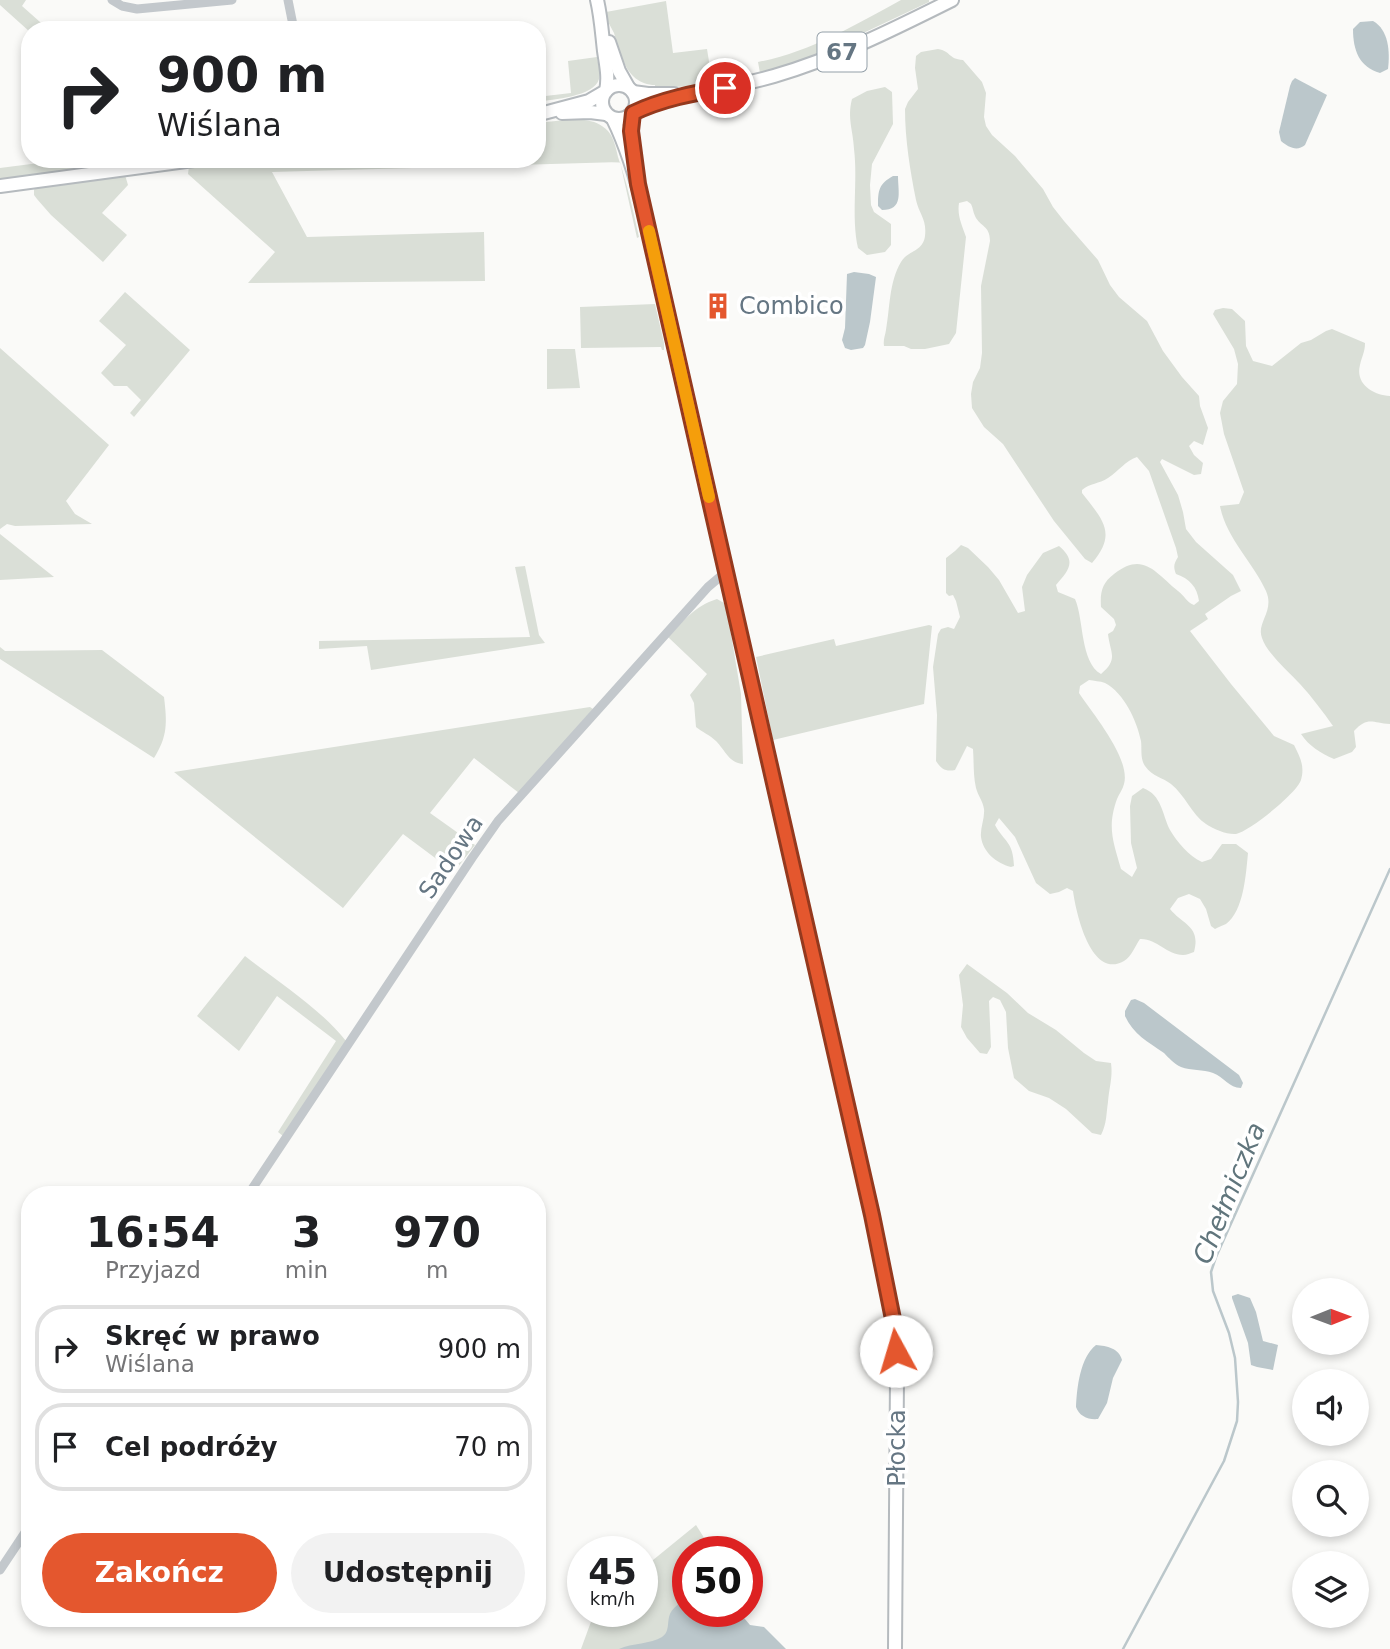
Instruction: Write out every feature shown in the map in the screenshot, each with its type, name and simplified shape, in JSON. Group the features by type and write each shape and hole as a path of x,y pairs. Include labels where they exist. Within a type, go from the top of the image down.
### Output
{"main road":[{"path":"597,0 617,67 637,102 633,113"},
{"name":"67","path":"546,114 590,112 624,119 649,105 794,70 855,46 952,0"},
{"path":"603,26 608,83 602,103 610,116"},
{"name":"67","path":"546,112 589,101 616,85 648,94 692,93"},
{"name":"Płocka","path":"633,113 631,131 638,184 869,1202 895,1329 895,1649"},
{"name":"Płocka","path":"610,116 622,137 638,184"},
{"path":"0,186 134,168"}],"street":[{"path":"112,0 122,6 137,9 232,0"},
{"path":"288,0 292,21"},
{"name":"Sadowa","path":"254,1186 498,821 708,587 727,574"},
{"path":"0,1570 21,1538"}],"shaded area":[{"path":"0,0 26,0 22,6 39,21 21,21 21,24 0,5"},
{"path":"901,0 929,2 804,61 760,73 758,62 814,45"},
{"path":"666,1 673,53 707,49 711,85 655,87 636,78 622,62 606,12"},
{"path":"1373,21 1382,30 1388,49 1388,69 1380,73 1362,62 1354,44 1353,29 1360,22"},
{"path":"938,49 963,60 982,82 986,93 984,117 992,135 1015,156 1043,189 1053,207 1098,260 1119,297 1147,321 1163,351 1199,396 1208,428 1203,445 1194,441 1189,446 1203,463 1201,474 1194,475 1162,459 1160,462 1178,495 1186,529 1196,542 1233,575 1241,591 1205,614 1208,619 1190,631 1274,736 1294,745 1301,762 1301,780 1291,793 1252,826 1236,834 1229,834 1201,820 1176,789 1145,766 1136,725 1129,708 1118,693 1101,682 1089,680 1080,686 1079,693 1117,750 1125,774 1112,818 1114,842 1121,869 1132,877 1137,868 1131,843 1130,806 1132,796 1143,788 1158,800 1170,830 1197,859 1202,862 1211,859 1222,844 1236,844 1248,853 1240,901 1237,910 1226,924 1215,929 1211,926 1200,899 1189,894 1178,898 1170,909 1193,931 1196,943 1194,952 1187,954 1177,954 1151,941 1140,939 1124,961 1112,964 1103,961 1087,941 1073,891 1067,888 1050,894 1036,883 1015,837 999,818 995,825 1010,847 1014,866 1000,863 984,847 981,834 984,809 975,783 973,749 967,746 955,770 944,769 936,761 937,715 933,667 938,634 941,629 954,629 960,617 953,595 946,593 946,558 961,545 968,548 999,580 1018,613 1025,611 1022,587 1027,575 1043,553 1059,546 1065,551 1069,566 1056,585 1058,592 1075,599 1089,660 1101,674 1112,660 1108,634 1116,625 1114,619 1101,607 1101,597 1104,584 1114,574 1124,567 1141,564 1155,571 1191,604 1199,601 1192,584 1176,574 1176,548 1149,471 1137,457 1108,478 1082,490 1101,519 1106,535 1100,552 1092,563 1085,559 1054,521 1003,444 984,427 972,408 973,382 980,368 982,353 981,286 990,241 987,229 977,220 971,204 967,201 959,203 960,220 966,237 956,333 949,344 925,349 884,346 894,278 901,262 921,245 925,236 925,225 916,200 910,166 905,109 918,89 916,56 921,52"},
{"path":"597,57 600,71 596,85 572,96 546,100 546,96 571,93 568,61"},
{"path":"1295,78 1327,95 1305,145 1296,148 1281,141 1279,132 1290,86"},
{"path":"885,87 892,92 893,124 872,164 870,185 874,212 891,224 891,245 885,252 867,255 858,248 856,236 851,106 852,99 867,91"},
{"path":"584,118 603,126 613,140 620,162 546,164 546,122"},
{"path":"21,165 21,168 81,168 0,179 0,168"},
{"path":"621,165 637,227 637,238"},
{"path":"189,168 411,168 272,172 307,237 484,232 485,281 248,283 275,252 188,174"},
{"path":"125,175 128,185 102,213 127,235 103,262 51,215 34,195 36,186"},
{"path":"893,176 898,176 897,203 894,207 882,210 878,206 879,192 882,185"},
{"path":"854,272 876,277 865,345 863,348 851,350 845,348 842,340 847,274"},
{"path":"125,292 190,350 134,417 130,413 141,400 127,386 114,386 101,373 126,345 99,321"},
{"path":"655,304 664,350 661,347 581,348 580,307"},
{"path":"1232,309 1245,321 1246,346 1253,361 1272,366 1301,343 1332,329 1365,343 1360,378 1372,391 1390,396 1390,724 1363,723 1354,731 1356,747 1352,752 1334,759 1315,749 1301,734 1333,726 1309,694 1264,644 1261,627 1268,605 1266,591 1228,529 1220,506 1239,504 1244,492 1224,434 1220,413 1223,401 1237,384 1238,364 1234,349 1213,314 1215,310"},
{"path":"0,348 109,445 66,501 75,514 92,524 7,524 0,529"},
{"path":"547,349 575,349 580,388 547,389"},
{"path":"0,534 54,577 0,580"},
{"path":"525,566 539,635 545,643 371,670 367,646 319,649 319,641 530,637 515,567"},
{"path":"717,599 724,603 728,616 741,694 743,764 731,759 716,741 696,727 694,703 690,695 707,674 668,637 696,610"},
{"path":"932,626 924,704 773,740 756,657 834,639 836,646"},
{"path":"0,647 5,651 102,650 164,697 165,729 162,743 154,758 0,659"},
{"path":"590,707 593,709 519,793 474,758 430,813 475,845 454,872 403,834 343,908 174,772"},
{"path":"245,956 311,1006 346,1041 283,1136 278,1132 336,1041 277,996 239,1051 197,1016"},
{"path":"967,964 1084,1053 1096,1061 1111,1063 1106,1119 1101,1135 1092,1133 1066,1109 1049,1098 1029,1091 1014,1078 1008,1048 1006,1012 1000,1000 993,997 989,1001 991,1047 987,1054 980,1053 967,1038 961,1027 963,1005 959,975"},
{"path":"1135,999 1239,1075 1243,1083 1241,1088 1213,1073 1178,1066 1142,1037 1132,1028 1125,1016 1131,1000"},
{"path":"1238,1294 1250,1298 1263,1341 1278,1345 1273,1370 1251,1365 1248,1343 1232,1298"},
{"path":"1096,1345 1115,1350 1122,1360 1113,1378 1107,1403 1098,1419 1094,1419 1082,1415 1076,1407 1083,1365"},
{"path":"696,1525 703,1536 682,1536"},
{"path":"672,1545 672,1627 715,1627 754,1649 581,1649 589,1627 658,1627 658,1556"},
{"path":"672,1610 672,1627 764,1627 786,1649 619,1649 665,1635"}],"waterway":[{"name":"Chełmiczka","path":"1123,1649 1224,1461 1237,1421 1235,1358 1213,1291 1211,1272 1216,1257 1390,869"}],"slow traffic":[{"path":"649,231 709,497"}],"place":[{"name":"Combico","path":"718,306"}],"route":[{"path":"725,88 692,93 649,105 633,113 631,131 638,184 872,1215 895,1329 896,1351"}]}
